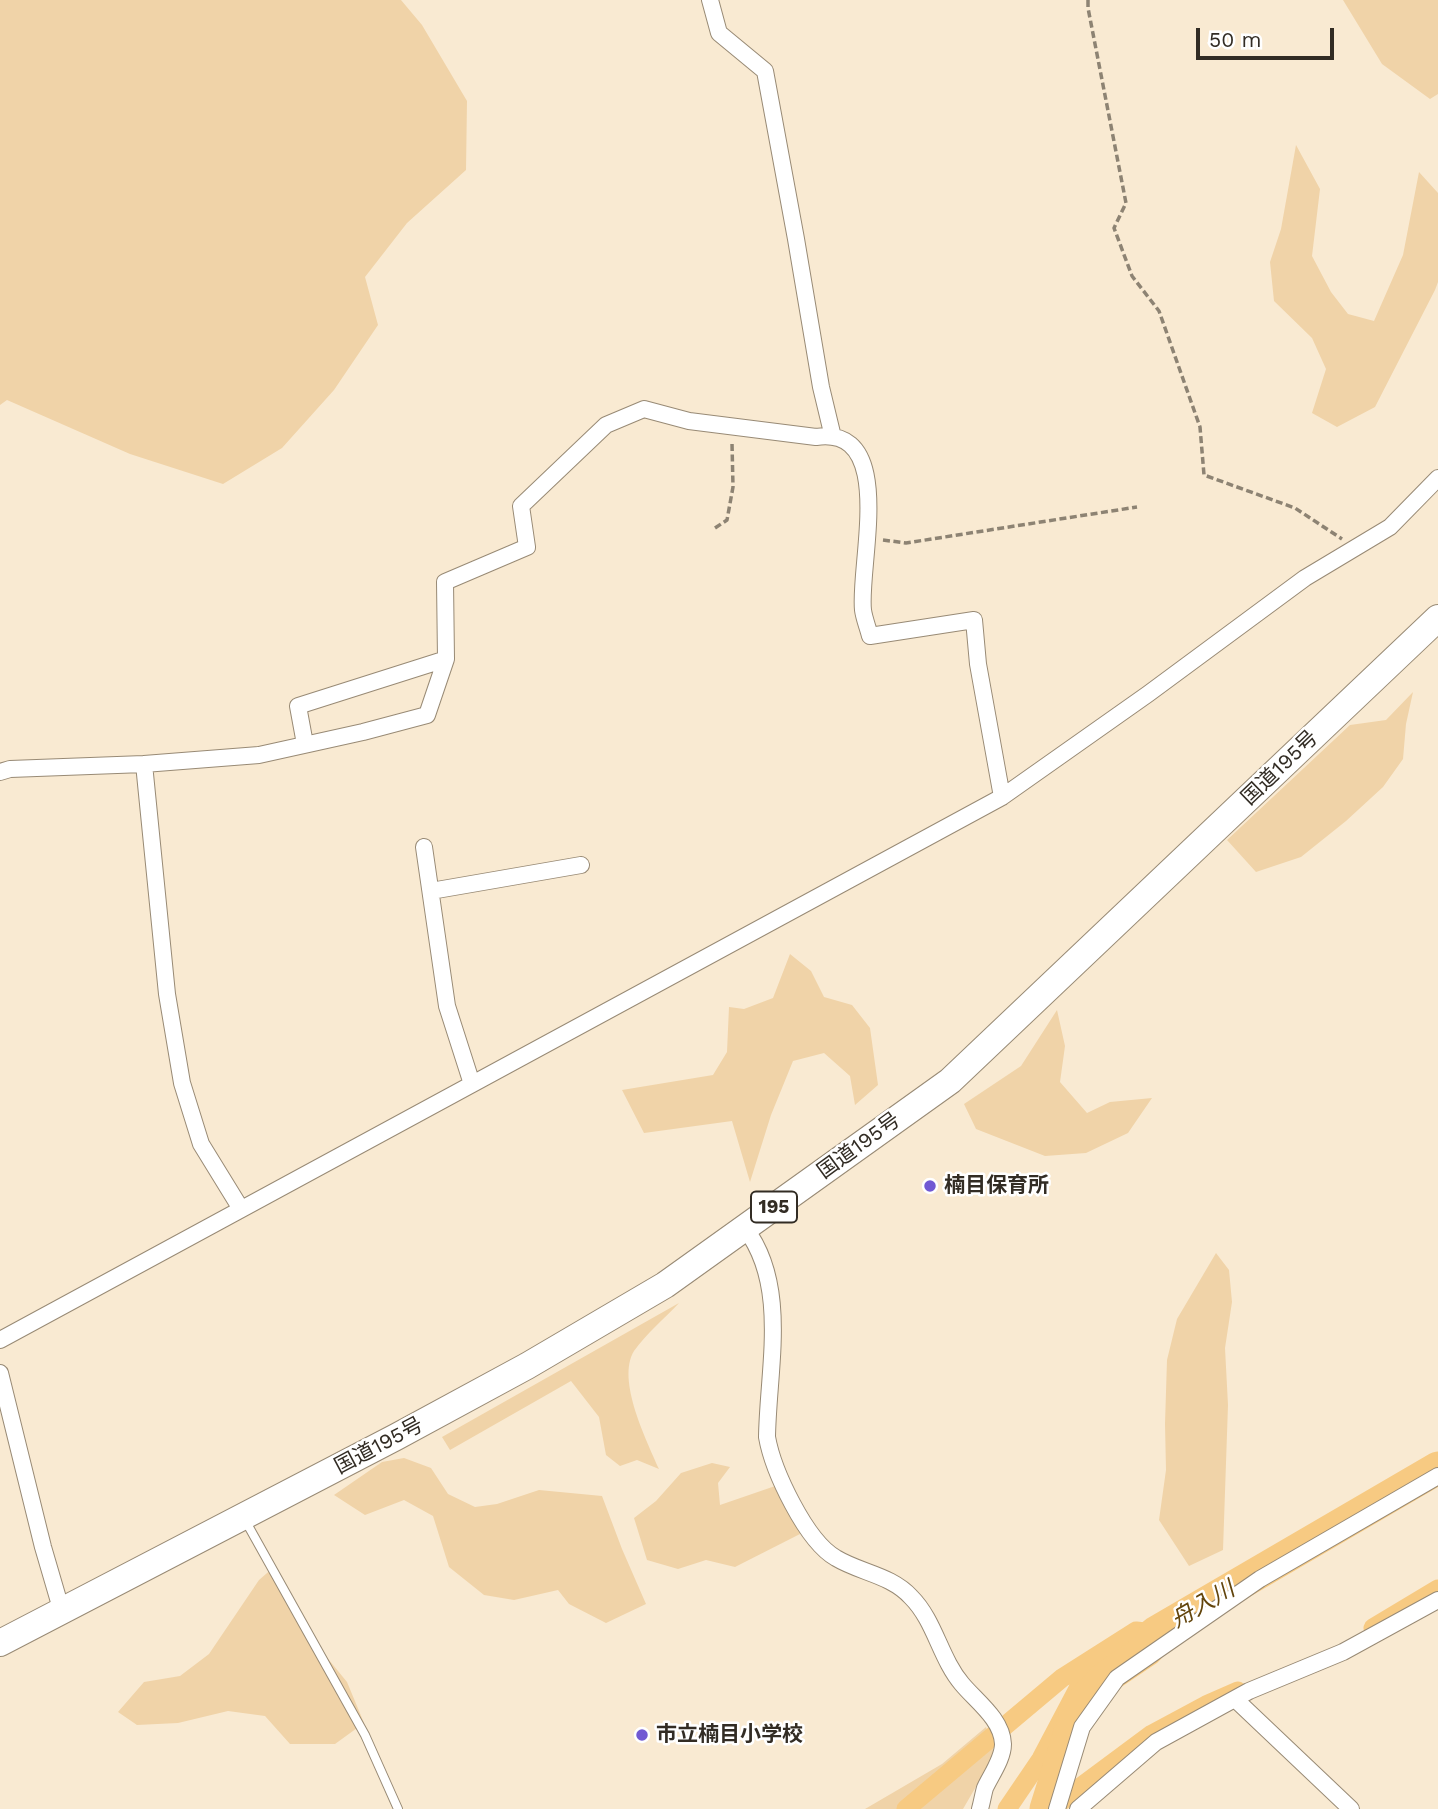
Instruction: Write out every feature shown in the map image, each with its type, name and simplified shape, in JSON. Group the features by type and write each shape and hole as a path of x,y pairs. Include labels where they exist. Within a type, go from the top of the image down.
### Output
{"highway":[{"name":"国道195号","path":"0,1643 243,1518 527,1366 665,1285 745,1228 950,1081 1438,618"}],"street":[{"path":"710,0 719,33 765,71 821,387 833,437"},
{"path":"0,772 10,769 144,764 259,754 427,715 446,659 445,582 527,547 521,506 606,425 644,409 689,421 845,439 866,468 867,539 863,609 870,636 974,620 978,664 1002,797"},
{"path":"0,1340 1002,797 1305,578 1390,527 1438,478"},
{"path":"304,744 298,706 446,659"},
{"path":"144,764 167,994 181,1083 201,1144 241,1209"},
{"path":"424,847 447,1006 472,1084"},
{"path":"431,891 581,865"},
{"path":"745,1228 756,1243 771,1286 773,1315 766,1437 778,1474 817,1544 836,1559 889,1580 911,1596 920,1607 952,1671 1000,1733 1002,1749 985,1789 980,1809"},
{"path":"0,1373 62,1612"},
{"path":"1057,1809 1082,1727 1117,1678 1260,1579 1438,1476"},
{"path":"1078,1809 1156,1742 1235,1699 1343,1652 1438,1600"},
{"path":"1235,1699 1351,1809"}],"lane":[{"path":"243,1518 365,1735 398,1809"}],"path":[{"path":"1088,0 1126,203 1115,228 1132,275 1159,311 1164,324 1200,427 1204,475 1295,508 1355,548"},
{"path":"715,528 727,520 733,487 731,427"},
{"path":"867,539 906,543 1137,507"}],"shaded area":[{"path":"0,0 401,0 422,25 467,101 466,170 407,223 365,277 378,325 334,390 282,448 223,484 130,454 7,400 0,405"},
{"path":"1343,0 1438,0 1438,94 1430,99 1382,64"},
{"path":"1296,145 1320,189 1312,256 1331,292 1348,314 1374,321 1403,255 1419,172 1438,193 1438,282 1435,290 1375,407 1337,427 1312,413 1326,369 1312,338 1274,301 1270,262 1281,229"},
{"path":"1413,692 1406,724 1403,759 1383,787 1301,857 1256,872 1227,840 1350,725 1386,720"},
{"path":"790,954 811,971 824,997 852,1005 870,1028 878,1085 855,1105 850,1076 824,1053 793,1061 771,1115 750,1182 732,1121 644,1133 622,1090 713,1075 727,1052 729,1007 744,1009 773,998"},
{"path":"1057,1010 1065,1046 1060,1082 1087,1113 1110,1102 1152,1098 1128,1133 1086,1153 1045,1156 976,1129 964,1104 1021,1066"},
{"path":"1216,1253 1229,1270 1232,1302 1225,1348 1228,1405 1223,1550 1189,1566 1159,1520 1166,1470 1167,1360 1177,1319"},
{"path":"679,1303 634,1351 629,1363 635,1410 659,1469 637,1460 620,1466 606,1455 599,1417 571,1381 450,1450 442,1437"},
{"path":"404,1458 431,1468 448,1494 475,1507 497,1504 539,1490 602,1496 646,1604 606,1623 569,1604 558,1590 514,1600 484,1595 449,1567 433,1516 404,1500 365,1515 334,1495 382,1462"},
{"path":"712,1463 730,1467 718,1483 720,1505 781,1484 802,1533 735,1567 706,1560 678,1569 647,1560 634,1518 656,1501 681,1473"},
{"path":"274,1567 320,1649 347,1682 364,1723 335,1744 290,1744 265,1716 228,1711 178,1723 137,1725 118,1712 144,1682 180,1676 209,1654 259,1580"},
{"path":"986,1727 995,1754 963,1809 865,1809 942,1764"}],"waterway":[{"name":"舟入川","path":"1046,1809 1078,1707 1105,1678 1148,1649 1155,1633 1438,1468"},
{"path":"1373,1628 1438,1589"},
{"path":"906,1809 1062,1678 1136,1631 1155,1633"},
{"path":"1007,1809 1041,1759 1080,1685 1122,1655"},
{"path":"1051,1809 1152,1734 1238,1691"}],"place":[{"name":"楠目保育所","path":"930,1186"},
{"name":"市立楠目小学校","path":"642,1735"}]}
